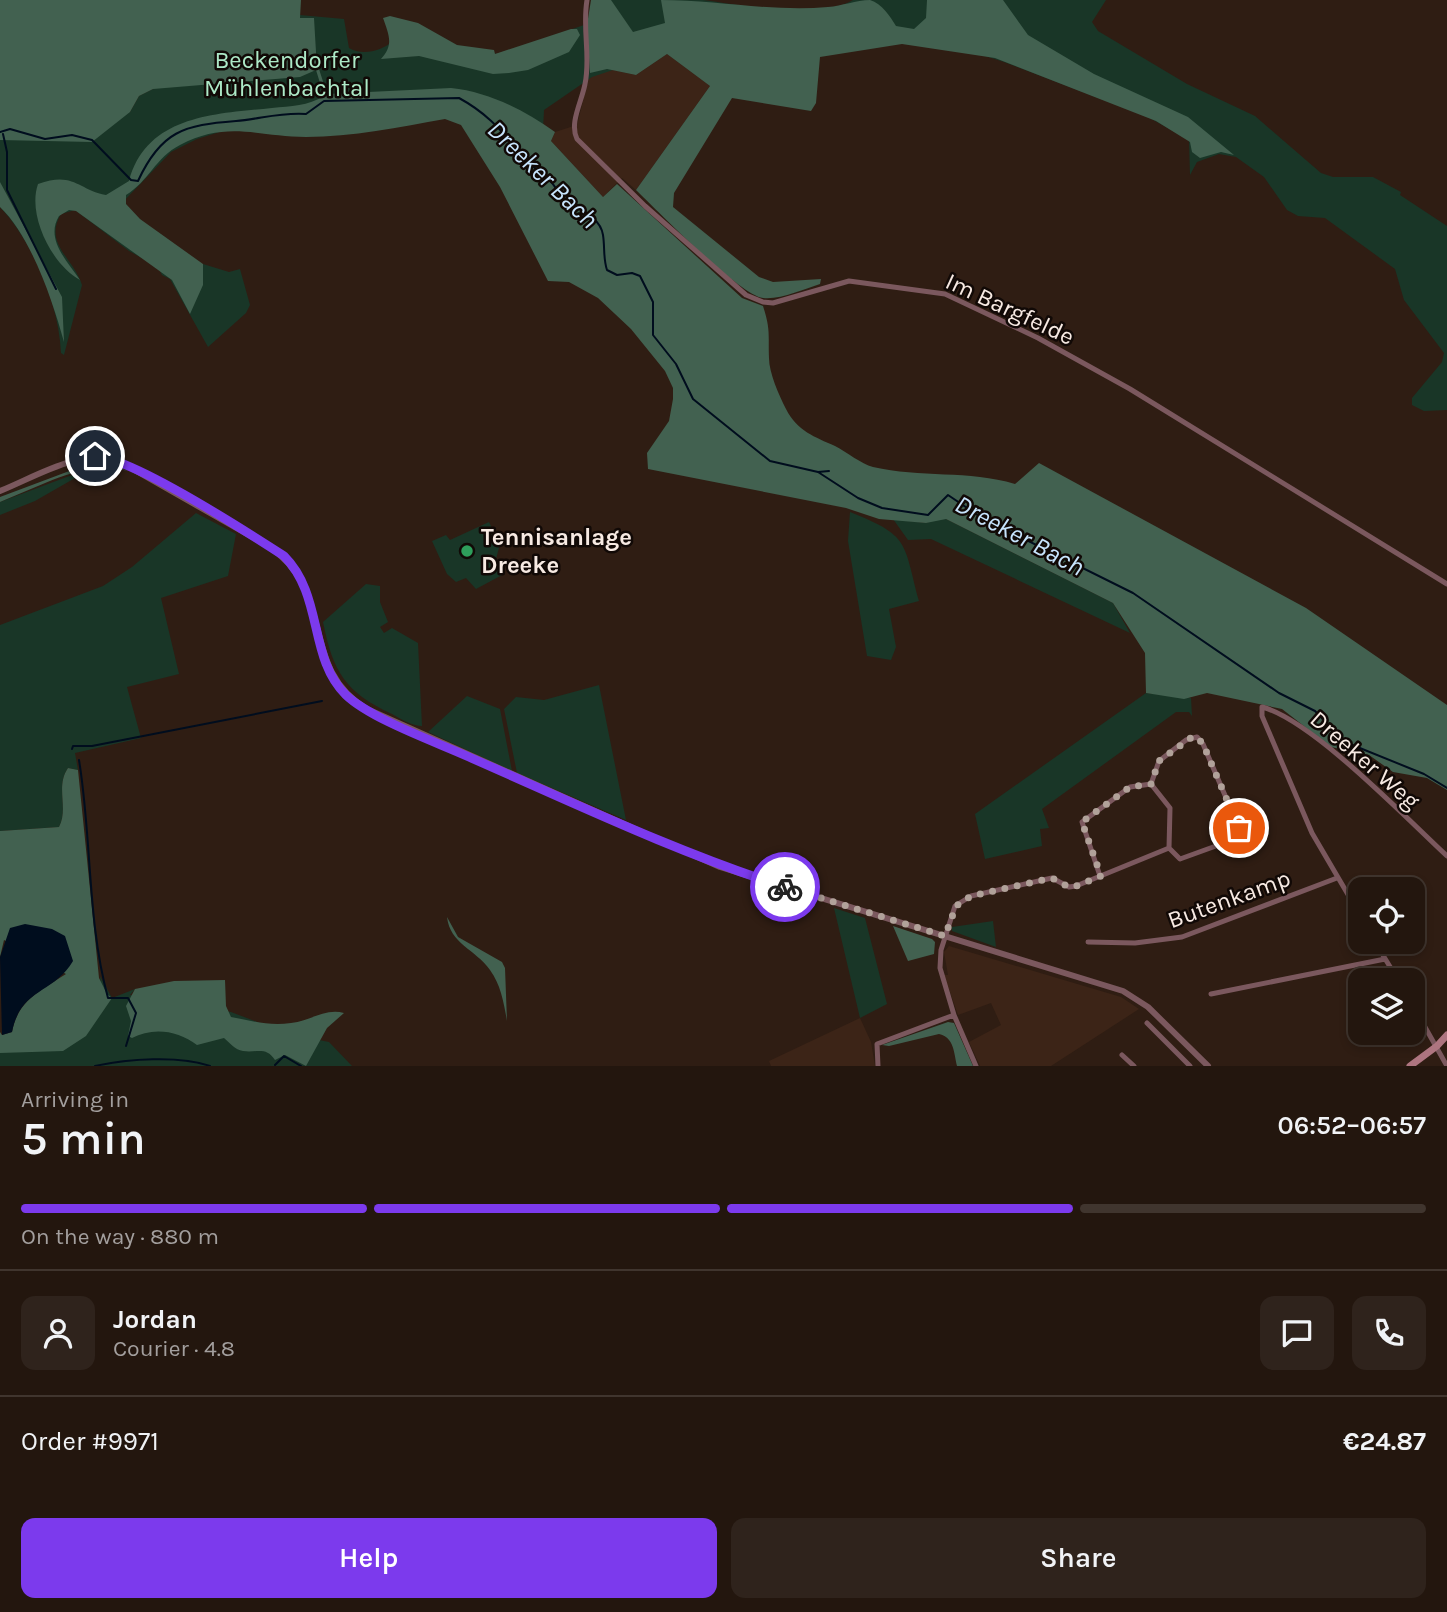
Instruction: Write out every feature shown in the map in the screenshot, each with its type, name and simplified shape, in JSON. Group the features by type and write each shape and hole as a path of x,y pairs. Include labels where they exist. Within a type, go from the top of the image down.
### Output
{"main road":[{"path":"1410,1066 1447,1035"}],"street":[{"name":"Im Bargfelde","path":"587,0 583,27 587,71 574,125 577,139 645,206 746,295 773,303 849,281 945,295 1038,338 1130,389 1447,584"},
{"path":"0,491 83,458 95,456 117,460 268,546 290,563 310,597 324,657 334,680 346,695 367,709 720,867 1123,990 1148,1007 1208,1066"},
{"name":"Dreeker Weg","path":"1338,878 1312,832 1262,716 1262,707 1280,711 1326,746 1447,856"},
{"path":"1197,737 1203,744 1239,828 1238,838 1189,858 1180,859 1173,855 1168,848 1172,813 1151,784 1159,761 1186,740 1197,737"},
{"path":"1101,876 1082,822 1130,787 1151,784"},
{"path":"976,1066 954,1016 940,968 945,936 956,906 971,896 1052,878 1069,887 1076,886 1168,848"},
{"path":"1338,878 1348,895"},
{"name":"Butenkamp","path":"1087,942 1135,943 1182,937 1338,878"},
{"path":"1382,954 1390,968"},
{"path":"1211,994 1385,960"},
{"path":"878,1066 877,1044 954,1016"},
{"path":"1147,1023 1190,1066"},
{"path":"1425,1026 1447,1066"},
{"path":"1122,1055 1134,1066"}],"shaded area":[{"path":"667,54 710,86 636,190 622,178 603,197 551,141 555,132 577,125 590,73 607,69 636,75"},
{"path":"949,946 1121,997 1139,1009 1051,1066 980,1066 969,1042 1001,1025 991,1003 958,1015 944,975 948,975 944,952"},
{"path":"860,1018 871,1042 875,1066 771,1066 769,1061"}],"green space":[{"path":"0,0 301,0 300,18 314,18 317,69 327,94 451,88 479,93 531,116 555,132 551,141 603,197 617,184 742,298 763,306 768,327 769,364 773,377 790,417 801,428 864,463 891,470 980,477 1015,484 1039,463 1306,608 1447,705 1447,790 1427,778 1393,772 1369,755 1331,747 1282,709 1207,693 1184,699 1146,693 1145,653 1113,603 946,519 926,523 879,519 846,508 648,469 647,453 669,421 673,399 673,388 665,371 631,329 598,298 569,282 548,281 500,187 461,125 445,119 323,137 228,131 197,137 172,150 126,195 126,204 140,219 203,264 203,285 190,314 172,280 76,211 69,210 59,216 55,225 56,241 59,250 80,280 60,263 44,238 36,210 38,184 68,180 106,195 129,181 138,159 151,143 167,130 206,116 299,105 324,96 316,70 300,77 153,89 139,96 130,112 92,142 0,140"},
{"path":"591,0 611,0 633,32 665,23 661,0 807,8 870,0 882,7 896,26 914,29 926,18 927,0 1003,0 1028,35 1094,74 1188,117 1234,155 1221,152 1200,158 1192,152 1190,142 1156,121 995,58 902,44 820,57 816,103 811,111 732,98 674,193 673,207 759,277 773,282 821,279 820,284 792,294 763,298 736,283 718,268 636,190 710,86 667,54 636,75 607,69 590,73 587,25"},
{"name":"Beckendorfer Mühlenbachtal","path":"594,0 703,0 800,11 820,10 853,0 1106,0 1092,22 1098,31 1187,84 1255,116 1321,173 1333,177 1373,177 1401,192 1400,195 1447,226 1447,410 1424,411 1412,405 1412,398 1442,362 1444,353 1404,300 1395,269 1325,218 1298,216 1287,210 1264,177 1236,157 1219,154 1197,162 1190,175 1189,140 1148,117 982,55 911,42 676,49 592,77 544,110 543,130 461,114 264,131 226,130 197,139 171,152 121,204 203,274 203,264 229,272 240,269 250,305 246,313 208,347 170,279 162,275 158,267 129,251 75,210 61,214 56,225 58,243 82,285 64,355 61,353 50,294 23,238 0,207 0,32 130,112 139,96 300,15 344,19 349,48 360,52 378,50 393,41 498,54 590,23"},
{"path":"390,16 418,23 457,45 494,50 495,54 571,29 577,29 580,35 569,52 528,70 493,74 419,56 381,59 389,44 383,18"},
{"path":"0,182 62,297 64,342 40,270 22,235 0,207"},
{"path":"96,461 128,471 95,469 79,472 0,502 0,497"},
{"path":"96,466 35,501 0,515 0,502"},
{"path":"850,512 870,520 894,535 901,543 910,565 919,601 889,609 896,647 891,660 867,656 848,541"},
{"path":"196,513 236,534 228,576 161,598 179,674 127,687 141,738 75,753 78,770 68,768 64,775 63,812 59,827 0,831 0,625 103,586 132,567"},
{"path":"937,518 946,519 1113,603 1130,633 931,539 908,540 893,519 926,523"},
{"name":"Tennisanlage Dreeke","path":"489,522 500,544 496,559 504,574 476,589 466,578 456,582 447,574 432,541 446,535 450,540"},
{"path":"366,584 380,586 380,602 388,622 380,627 384,633 392,628 418,643 422,726 407,722 363,697 344,678 331,654 323,622"},
{"path":"599,685 626,820 517,773 504,709 516,697 544,700"},
{"path":"1146,693 1191,698 1192,716 1189,712 1176,712 1042,809 1049,828 1040,829 1042,846 985,859 975,814"},
{"path":"467,696 500,709 512,771 428,732"},
{"path":"68,768 78,770 99,978 112,998 86,1036 63,1051 0,1053 0,1032 2,1035 12,1032 25,1004 39,991 66,974 4,940 0,957 0,831 59,827 63,812 64,775"},
{"path":"834,908 865,918 887,1004 860,1018"},
{"path":"447,917 458,937 502,962 505,968 507,1021 502,995 494,976 453,934"},
{"path":"993,921 996,947 952,931 952,927"},
{"path":"893,926 932,939 935,942 934,954 908,961"},
{"path":"100,976 112,998 135,989 130,995 231,1012 289,1034 329,1042 352,1066 0,1066 0,1043 102,999"},
{"path":"225,980 226,1006 231,1017 283,1024 324,1013 344,1013 327,1028 306,1066 285,1055 275,1060 265,1052 240,1050 224,1038 197,1045 173,1033 156,1031 132,1038 128,1036 131,1021 126,1006 135,989 174,981"},
{"path":"948,1022 954,1023 973,1066 957,1066 948,1038 939,1034 889,1046 882,1045"}],"water":[{"path":"25,924 52,929 65,936 73,961 65,972 23,1007 16,1017 12,1032 2,1035 0,957 10,928"}],"waterway":[{"name":"Dreeker Bach","path":"0,132 10,129 45,139 72,135 92,140 131,180 138,181 165,141 202,125 306,114 324,101 459,98 482,113 499,129 552,184 561,198 597,222 603,235 607,270 617,275 632,273 640,276 653,302 653,335 676,364 693,399 770,461 818,472 858,498 882,508 928,515 948,495 982,518 1133,593 1279,693 1315,711 1345,742 1424,774 1447,788"},
{"path":"3,134 7,152 7,190 56,289"},
{"name":"Dreeker Bach","path":"818,472 829,471"},
{"path":"72,749 73,746 92,746 322,701"},
{"path":"79,760 101,969 108,998 128,998 136,1013 126,1046"},
{"path":"275,1065 284,1056 301,1066"},
{"path":"95,1066 153,1059 183,1060 210,1066"}],"way so far":[{"path":"785,887 945,936 956,906 971,896 1052,878 1069,887 1076,886 1101,876 1082,822 1135,784 1151,784 1155,765 1192,737 1197,737 1203,744 1239,828"}],"place":[{"name":"Tennisanlage Dreeke","path":"467,551"}],"route":[{"path":"95,456 117,460 150,477 284,556 303,580 308,592 328,668 340,688 356,703 425,737 672,847 720,867 785,887"}]}
